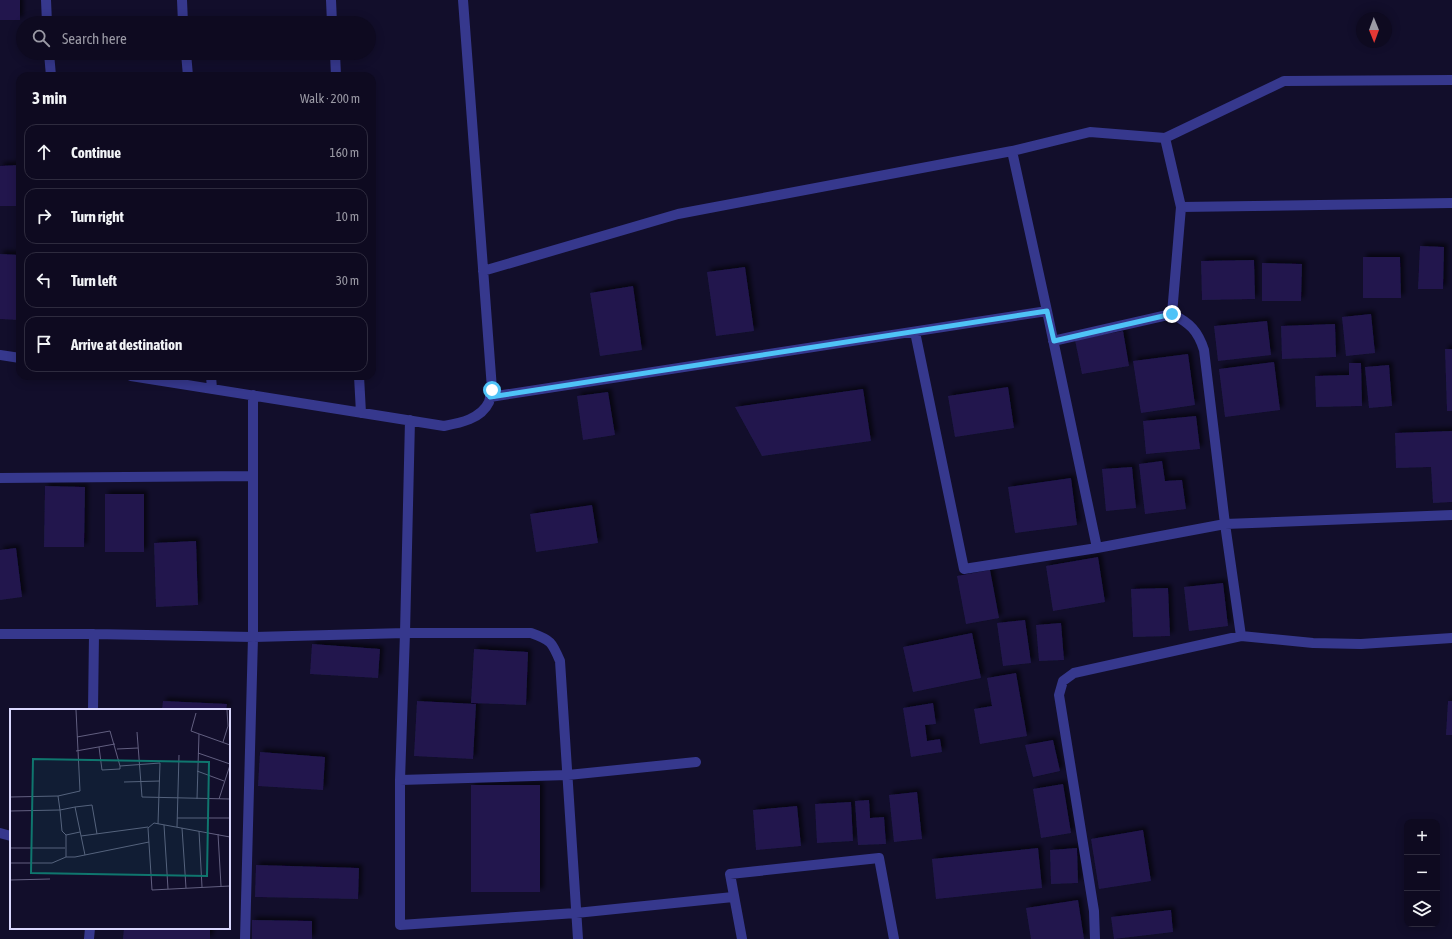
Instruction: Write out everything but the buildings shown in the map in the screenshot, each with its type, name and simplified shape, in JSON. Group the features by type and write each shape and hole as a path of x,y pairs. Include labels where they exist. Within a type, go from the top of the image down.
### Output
{"street":[{"path":"46,0 47,16"},
{"path":"182,0 183,16"},
{"path":"331,0 332,16"},
{"path":"156,380 444,426 463,422 479,414 488,403 492,390 463,0"},
{"path":"50,60 51,72"},
{"path":"187,60 188,72"},
{"path":"335,60 336,72"},
{"path":"483,271 678,214 1012,151 1090,132 1165,138 1284,81 1452,80"},
{"path":"1165,138 1181,207 1172,314"},
{"path":"1012,151 1098,548"},
{"path":"1181,207 1452,203"},
{"path":"490,397 1047,311"},
{"path":"1054,341 1172,314 1185,320 1199,335 1204,350 1225,524 1241,636"},
{"path":"915,332 964,569 1098,548 1225,524 1452,515"},
{"path":"0,355 16,357"},
{"path":"211,380 212,389"},
{"path":"359,380 361,413"},
{"path":"245,939 253,638 253,395"},
{"path":"410,420 400,780 400,925 576,913 733,898"},
{"path":"0,478 253,476"},
{"path":"0,634 94,634 253,638 405,633 531,633 545,638 554,646 560,661 578,939"},
{"path":"93,709 94,634"},
{"path":"1095,939 1094,911 1059,695 1063,681 1074,673 1241,636 1313,643 1361,644 1452,638"},
{"path":"400,780 568,775 696,762"},
{"path":"0,833 10,836"},
{"path":"742,939 733,898 730,874 879,858 894,939"},
{"path":"89,939 90,929"}],"route":[{"path":"492,390 490,397 1047,311 1054,341 1172,314"}]}
